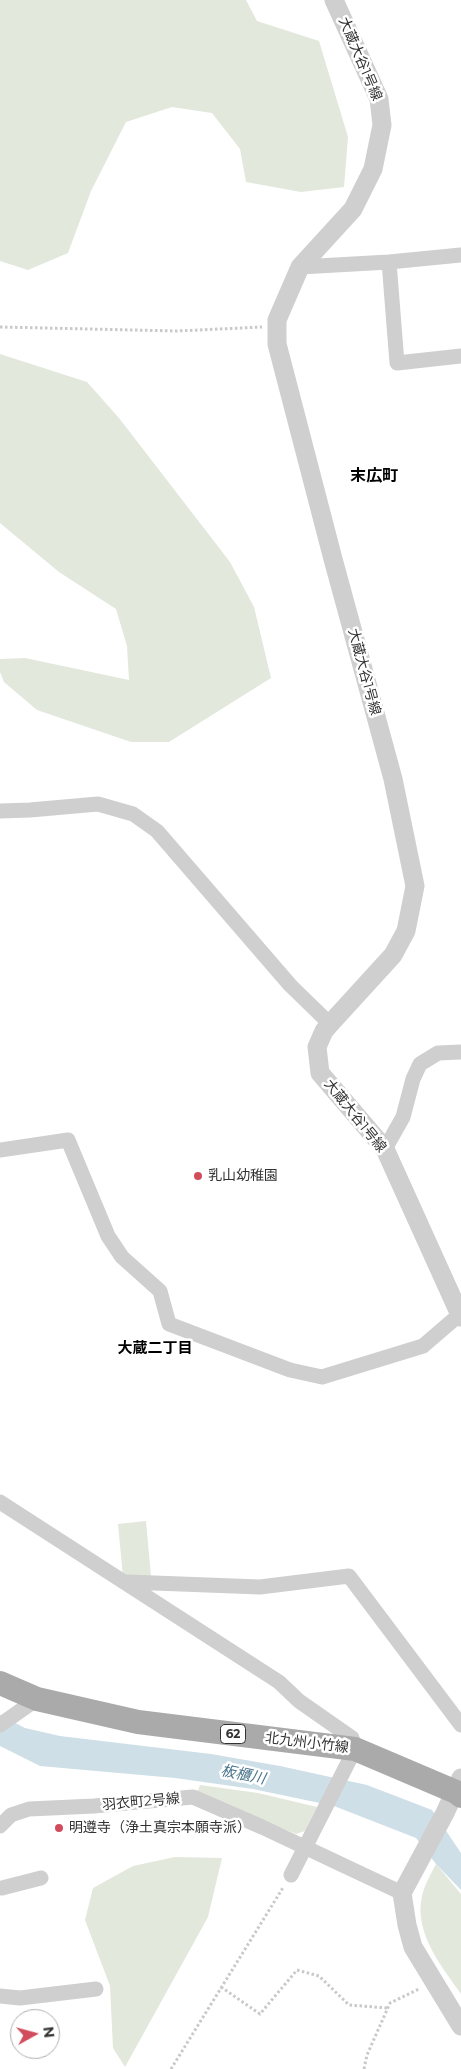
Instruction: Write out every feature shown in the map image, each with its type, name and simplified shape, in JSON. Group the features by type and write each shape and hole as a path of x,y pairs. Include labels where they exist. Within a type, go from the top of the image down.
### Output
{"main road":[{"name":"北九州小竹線","path":"0,1682 37,1699 138,1722 350,1758 456,1795"}],"street":[{"name":"大蔵大谷1号線","path":"334,0 379,99 382,125 373,169 353,209 300,267 277,320 277,344 393,779 415,886 406,931 393,955 324,1031 317,1047 320,1073 385,1149 460,1316"},
{"path":"300,267 389,262 461,254"},
{"path":"389,262 397,363 461,356"},
{"path":"0,811 98,804 133,814 157,831 290,985 330,1024"},
{"path":"385,1149 403,1117 412,1079 420,1064 438,1054 461,1052"},
{"path":"0,1150 68,1140 108,1236 122,1257 160,1291 169,1324 290,1370 322,1377 423,1346 460,1316"},
{"path":"0,1502 127,1582 279,1682 299,1701 352,1738 350,1758 318,1825 291,1875"},
{"path":"127,1582 260,1587 349,1576 461,1725"},
{"path":"0,1725 37,1699"},
{"path":"456,1795 402,1893 406,1925 413,1947 433,1982 458,2015"},
{"name":"羽衣町2号線","path":"0,1826 11,1815 29,1809 94,1806 193,1797 402,1893"},
{"path":"1,1890 41,1878"},
{"path":"0,1996 20,1998 96,1989"}],"path":[{"path":"0,327 177,331 266,327 277,320"},
{"path":"171,2069 291,1875"},
{"path":"220,1987 260,2014 297,1970 319,1976 349,2005 388,2008"},
{"path":"364,2069 390,2003 433,1982"}],"shaded area":[{"path":"0,0 246,0 257,21 319,41 348,137 344,187 301,192 246,182 240,149 212,113 172,107 126,122 91,191 68,253 28,270 0,261"},
{"path":"0,354 87,382 119,418 230,562 254,607 271,678 169,742 131,742 37,710 4,682 0,672 0,659 25,658 129,680 127,646 116,609 59,572 0,523"},
{"path":"146,1521 151,1576 123,1577 118,1524"},
{"path":"200,1785 258,1793 317,1807 305,1831 296,1834 197,1793"},
{"path":"175,1857 222,1858 208,1917 125,2067 113,2048 110,1986 85,1920 93,1888 133,1866"},
{"path":"436,1864 461,1894 461,1994 429,1945 421,1918 421,1903 424,1889"}],"water":[{"name":"板櫃川","path":"0,1715 25,1728 60,1736 211,1754 280,1766 367,1785 432,1810 461,1853 461,1890 436,1864 416,1838 334,1806 253,1789 175,1778 40,1766 0,1746"}],"place":[{"name":"乳山幼稚園","path":"198,1176"},
{"name":"明遵寺（浄土真宗本願寺派）","path":"59,1828"}],"district":[{"name":"末広町","path":"374,476"},
{"name":"大蔵二丁目","path":"155,1349"}]}
